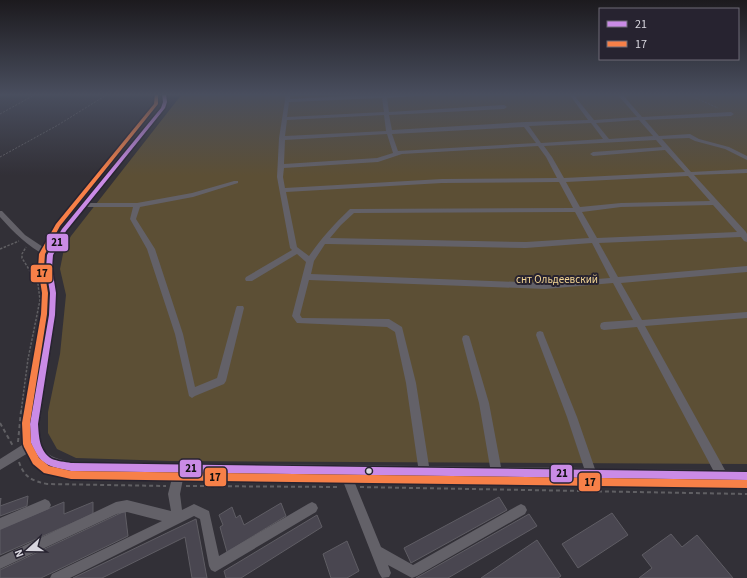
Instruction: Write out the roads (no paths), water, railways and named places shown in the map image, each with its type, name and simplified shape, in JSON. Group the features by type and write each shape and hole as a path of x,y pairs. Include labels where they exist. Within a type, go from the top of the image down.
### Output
{"street":[{"path":"46,253 152,121"},
{"path":"285,121 282,138 280,177 294,248 310,261"},
{"path":"387,121 389,132 396,153"},
{"path":"282,138 575,121"},
{"path":"592,121 607,140"},
{"path":"643,121 659,137 745,237"},
{"path":"526,124 549,156 576,210 640,324 722,476"},
{"path":"281,166 378,160 396,153 690,136 697,140 728,148 747,158"},
{"path":"593,154 668,148"},
{"path":"283,190 442,181 561,180 691,175 747,171"},
{"path":"84,205 137,205 193,195 236,182"},
{"path":"424,471 411,383 399,330 389,323 300,321 296,316 310,261 323,242 339,223 352,211 576,210 621,205 715,203"},
{"path":"137,205 133,219 151,249 179,334 192,393 221,381 240,308"},
{"path":"0,213 26,241 46,253 53,293 52,315 34,424 35,443 42,456 51,462 71,467 747,476"},
{"path":"323,242 526,245 594,242 653,236 745,237"},
{"path":"249,279 297,251"},
{"path":"307,276 544,286 614,279 747,270"},
{"path":"604,326 747,315"},
{"path":"540,335 572,417 591,474"},
{"path":"466,338 484,403 496,472"},
{"path":"0,465 35,443"},
{"path":"178,519 174,494 180,468"},
{"path":"344,470 385,573"},
{"path":"0,524 45,505"},
{"path":"0,563 116,508 127,506 178,519"},
{"path":"56,578 194,510 205,515 215,566 312,508"},
{"path":"376,551 413,572 521,510"}],"park label":[{"name":"снт Ольдеевский","path":"557,279"}]}
